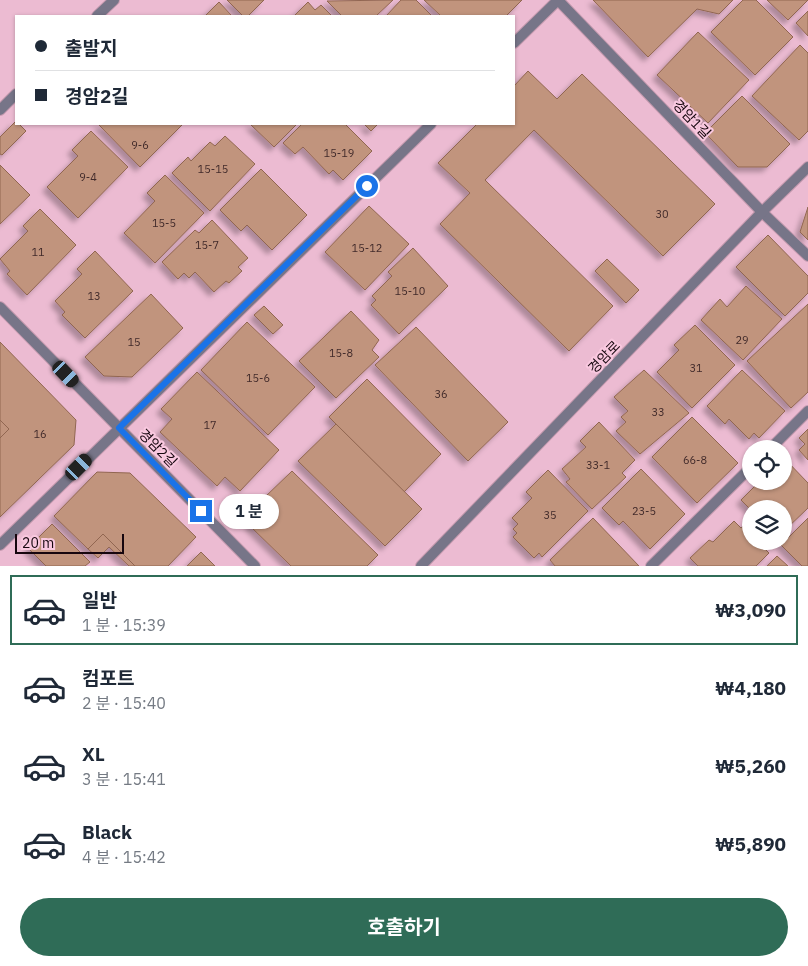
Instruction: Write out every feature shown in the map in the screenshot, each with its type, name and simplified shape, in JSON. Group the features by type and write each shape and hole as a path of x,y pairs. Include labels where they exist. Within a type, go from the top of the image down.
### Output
{"street":[{"path":"98,15 114,0"},
{"path":"515,42 558,0"},
{"name":"경암1길","path":"558,0 762,212 808,256"},
{"path":"0,110 15,95"},
{"path":"0,544 430,125"},
{"name":"경암로","path":"421,566 762,212 808,167"},
{"name":"경암2길","path":"0,307 255,566"},
{"path":"779,440 808,412"},
{"path":"651,566 742,476"}],"building":[{"path":"227,0 264,0 249,15 242,15"},
{"path":"393,0 377,15 341,15 327,1"},
{"path":"401,0 416,0 431,15 387,15"},
{"path":"424,0 522,0 507,15 440,15"},
{"path":"593,0 733,0 719,14 697,9 648,57"},
{"path":"743,0 756,0 793,37 755,75 711,32"},
{"path":"767,0 808,0 788,20"},
{"path":"219,2 231,15 206,15"},
{"path":"308,2 315,10 321,5 331,15 295,15"},
{"path":"808,11 808,36 796,23"},
{"path":"698,32 749,80 708,123 657,75"},
{"path":"800,45 808,53 808,131 799,140 752,96"},
{"path":"528,71 557,99 582,74 715,204 663,256 534,130 485,180 613,306 569,351 440,224 470,193 438,163 476,125 515,125 515,85"},
{"path":"742,96 790,144 767,167 738,167 705,133"},
{"path":"15,122 15,125 20,125 26,131 2,155 0,154 0,137"},
{"path":"99,125 182,125 140,167"},
{"path":"251,125 296,125 274,147"},
{"path":"301,125 346,125 372,151 343,180 333,170 329,174 303,147 295,154 283,143"},
{"path":"365,125 377,125 371,131"},
{"path":"91,131 128,167 78,218 47,187 78,156 72,150"},
{"path":"225,136 255,164 210,211 172,173 188,157 191,161 210,142 215,146"},
{"path":"0,165 30,195 0,224"},
{"path":"261,169 307,215 272,250 247,225 241,231 220,210"},
{"path":"165,175 204,213 155,263 124,233 155,201 147,193"},
{"path":"369,206 409,244 365,290 325,252"},
{"path":"808,207 808,240 800,232"},
{"path":"40,209 76,245 27,295 7,274 10,271 0,259 28,231 23,226"},
{"path":"212,220 248,258 238,267 242,271 229,283 226,281 214,292 195,272 189,278 184,273 178,279 162,262 195,230 199,233"},
{"path":"768,235 808,276 808,293 785,316 736,267"},
{"path":"413,248 448,286 399,334 371,305 376,300 372,296 392,276 388,272"},
{"path":"95,251 133,291 85,338 62,315 65,312 55,301 82,274 77,269"},
{"path":"607,259 639,290 626,303 595,271"},
{"path":"746,286 782,319 743,360 701,320 720,299 727,307"},
{"path":"151,294 183,328 132,377 104,376 85,357"},
{"path":"808,304 808,392 791,408 747,361"},
{"path":"264,306 283,325 273,334 254,315"},
{"path":"351,311 379,340 372,350 379,357 336,398 299,361"},
{"path":"247,322 315,387 268,435 201,370"},
{"path":"695,325 735,365 692,408 657,372 679,350 674,345"},
{"path":"416,327 508,422 468,461 375,365"},
{"path":"0,342 76,420 74,445 0,517 0,438 9,429 0,420"},
{"path":"644,370 689,413 640,454 616,431 626,422 621,417 628,411 614,397"},
{"path":"742,370 785,411 759,438 754,433 749,439 729,419 725,424 707,406"},
{"path":"197,372 279,450 240,491 225,477 217,486 160,432 172,419 161,409"},
{"path":"367,379 441,454 404,492 329,417"},
{"path":"692,417 738,463 697,503 652,457"},
{"path":"0,420 9,429 0,438"},
{"path":"599,422 635,460 622,473 626,477 592,509 566,482 570,479 562,469 586,447 580,441"},
{"path":"336,424 422,509 385,546 298,461"},
{"path":"808,429 808,460 799,450 805,444 799,438"},
{"path":"792,466 808,483 808,508 792,523 792,500 741,500 751,490 792,490"},
{"path":"641,469 685,514 650,549 623,521 619,525 602,508"},
{"path":"548,470 588,511 542,557 539,553 534,558 513,537 517,533 513,529 518,524 512,518 532,498 526,492"},
{"path":"292,471 378,555 367,566 291,566 249,525 271,503 265,497"},
{"path":"97,472 130,473 196,537 168,566 135,566 103,534 88,549 54,516"},
{"path":"593,518 639,566 555,566 550,560"},
{"path":"808,518 808,566 802,566 786,550 792,550 792,534"},
{"path":"734,521 742,527 742,550 766,550 769,553 756,566 698,566 690,558 709,540 713,542"},
{"path":"52,524 90,562 85,566 46,566 28,548"},
{"path":"103,534 135,566 129,566 109,547 98,558 88,549"},
{"path":"201,552 215,566 187,566"},
{"path":"777,556 788,566 767,566"}],"route":[{"path":"201,511 119,428 367,186"}]}
